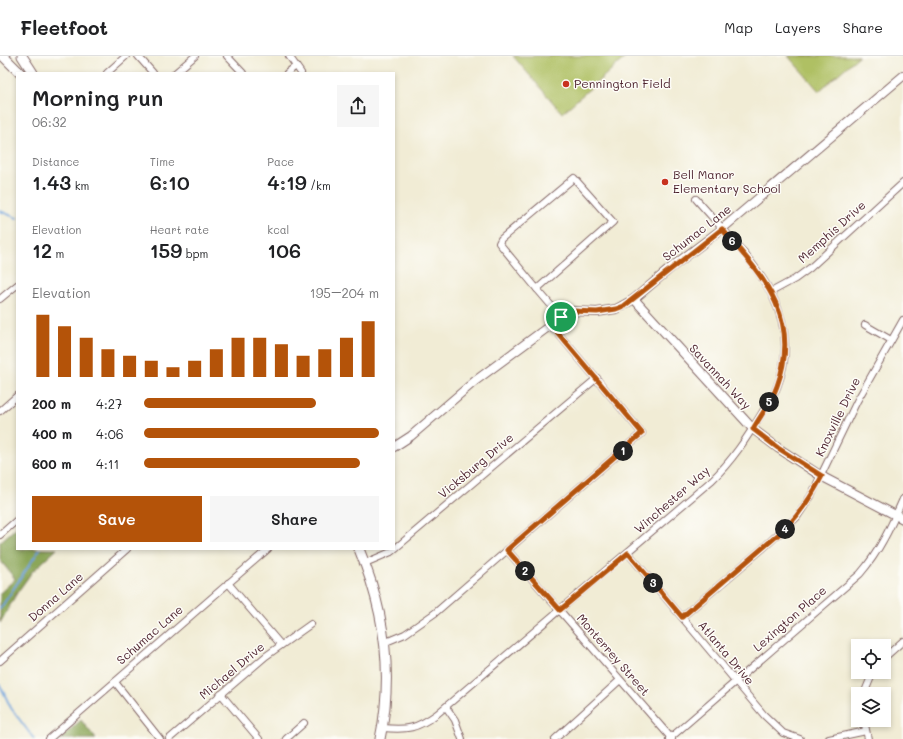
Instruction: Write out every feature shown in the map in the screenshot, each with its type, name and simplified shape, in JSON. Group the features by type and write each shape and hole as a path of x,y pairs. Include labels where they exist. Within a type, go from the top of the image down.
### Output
{"main road":[{"path":"3,56 19,72"},
{"path":"22,56 32,72"},
{"path":"359,550 376,596 386,642 388,678 383,728 380,739"}],"street":[{"path":"108,72 126,56"},
{"path":"138,56 152,72"},
{"path":"176,72 195,56"},
{"path":"227,56 241,72"},
{"path":"290,56 300,72"},
{"path":"288,72 296,66"},
{"name":"Schumac Lane","path":"395,446 411,436 475,381 561,317 572,311 597,312 616,309 634,299 673,266 722,229 903,76"},
{"path":"537,289 612,222 575,179 571,179 501,239 499,243 537,289 561,317"},
{"name":"Memphis Drive","path":"771,292 795,279 810,268 903,183"},
{"name":"Winchester Way","path":"383,728 412,729 424,723 446,706 628,553 726,467 753,429 777,388 786,351 784,324 771,292 755,267 696,200"},
{"path":"0,299 16,286"},
{"name":"Savannah Way","path":"634,299 753,429 778,448 822,476 899,517"},
{"name":"Knoxville Drive","path":"682,617 762,549 793,520 812,496 857,401 903,320"},
{"path":"386,642 405,634 435,613 640,436 642,432 627,413 551,325"},
{"path":"865,325 891,340"},
{"name":"Vicksburg Drive","path":"395,549 596,378"},
{"path":"0,411 16,397"},
{"name":"Lexington Place","path":"671,739 735,680 860,574 870,563 899,517 903,499"},
{"path":"0,535 16,521"},
{"name":"Donna Lane","path":"0,661 126,550"},
{"name":"Schumac Lane","path":"49,739 267,550"},
{"name":"Vicksburg Drive","path":"365,563 393,550"},
{"name":"Monterrey Street","path":"507,550 671,739"},
{"name":"Atlanta Drive","path":"628,553 777,728 783,733 800,739"},
{"path":"228,583 281,645"},
{"name":"Michael Drive","path":"169,739 281,645 311,624"},
{"path":"891,652 903,641"},
{"path":"555,739 620,680"},
{"path":"114,682 160,739"},
{"path":"221,694 259,739"},
{"path":"446,706 455,720 462,739"},
{"path":"286,739 304,723"},
{"path":"865,727 868,739"},
{"path":"828,739 866,731"}],"green space":[{"name":"Pennington Field","path":"513,56 627,56 562,113"},
{"path":"788,56 859,56 819,91"},
{"path":"16,528 16,550 56,550 32,572 17,593 0,623 0,593 15,579 0,560 0,542"},
{"path":"81,720 96,739 60,739"}],"waterway":[{"path":"0,211 16,218"},
{"path":"0,609 39,550"},
{"path":"0,685 11,708 34,739"}],"place":[{"name":"Pennington Field","path":"566,84"},
{"name":"Bell Manor Elementary School","path":"665,182"}],"route":[{"path":"722,229 755,267 779,307 784,324 786,342 783,368 777,388 753,429 778,448 822,476 812,496 797,517 682,617 628,553 560,610 507,550 642,433 627,413 551,325 561,317 572,311 597,312 624,306 722,229"}]}
